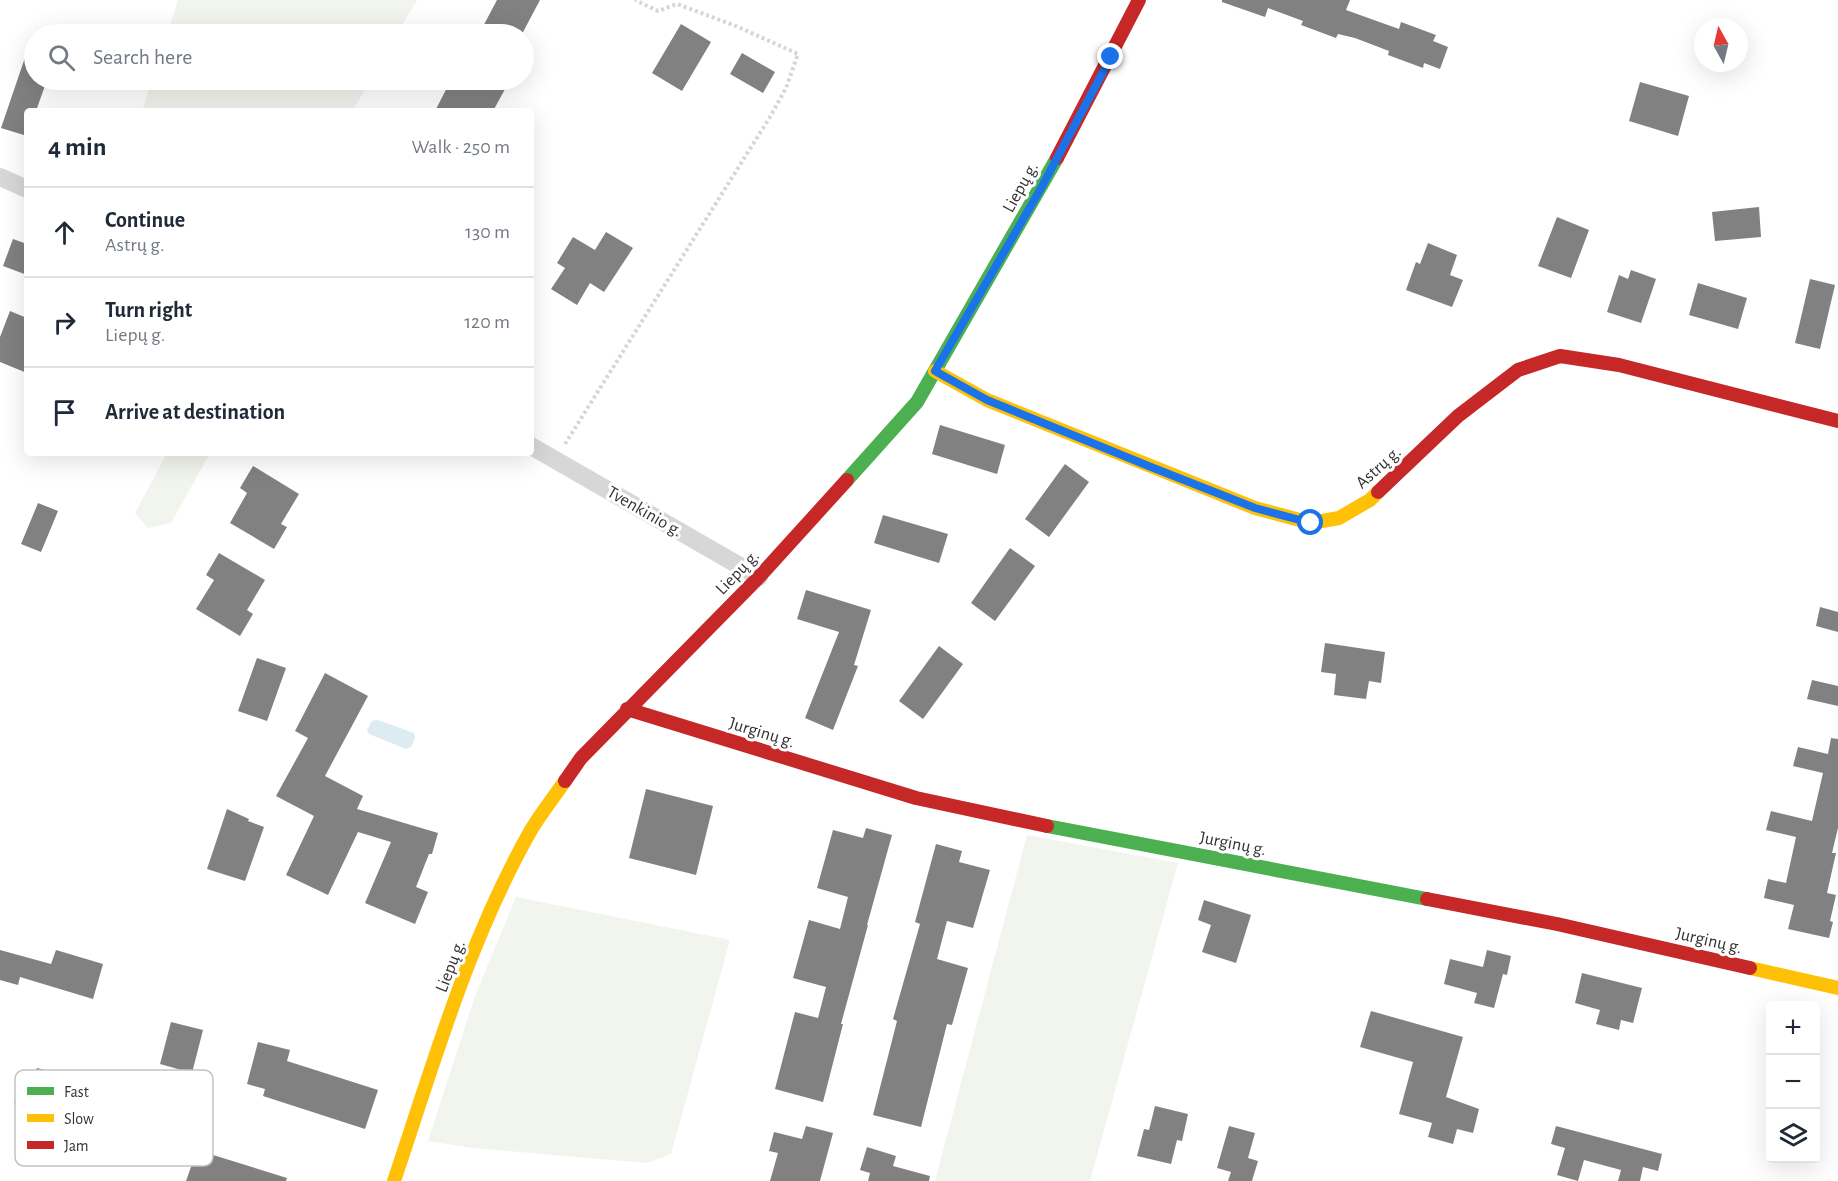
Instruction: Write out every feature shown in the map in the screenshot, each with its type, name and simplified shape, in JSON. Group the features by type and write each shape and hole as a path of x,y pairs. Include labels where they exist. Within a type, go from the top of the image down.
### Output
{"street":[{"name":"Liepų g.","path":"394,1181 462,981 496,897 532,828 581,758 759,577 917,402 1040,190 1139,0"},
{"path":"0,177 24,188"},
{"name":"Astrų g.","path":"935,371 987,400 1099,446 1255,508 1311,523 1339,518 1370,500 1458,416 1510,376 1518,370 1560,356 1619,365 1838,422"},
{"name":"Tvenkinio g.","path":"534,448 759,577"},
{"name":"Jurginų g.","path":"627,709 916,798 1035,824 1557,924 1838,988"}],"path":[{"path":"555,460 770,117 786,88 798,54 736,26 677,4 658,11 635,0"}],"shaded area":[{"path":"178,0 417,0 403,24 170,24"},
{"path":"149,90 365,90 354,108 143,108"},
{"path":"165,456 208,456 171,523 148,528 135,513"},
{"path":"378,720 414,733 415,738 411,747 406,749 369,734 367,730 372,721"},
{"path":"1027,835 1178,863 1090,1181 935,1181"},
{"path":"516,897 730,940 671,1154 647,1163 473,1148 428,1141 475,996"}],"building":[{"path":"497,0 540,0 527,24 484,24"},
{"path":"1222,0 1350,0 1346,10 1399,29 1401,22 1436,35 1433,41 1448,47 1440,69 1424,63 1423,68 1388,55 1389,51 1355,38 1338,34 1336,38 1301,25 1303,21 1268,8 1265,17 1222,2"},
{"path":"681,24 711,42 682,91 652,73"},
{"path":"742,53 775,72 763,93 730,74"},
{"path":"24,60 24,90 43,90 37,108 24,108 24,135 1,128"},
{"path":"1640,82 1689,96 1678,136 1629,121"},
{"path":"446,90 505,90 495,108 437,108"},
{"path":"1759,207 1761,237 1715,241 1712,212"},
{"path":"1557,217 1589,230 1571,278 1538,266"},
{"path":"606,232 633,248 604,292 590,283 577,305 551,289 565,268 557,263 573,237 595,250"},
{"path":"13,239 24,243 24,274 3,266"},
{"path":"1428,243 1457,255 1450,275 1463,280 1452,307 1406,290 1416,262 1420,264"},
{"path":"1631,270 1656,279 1641,323 1607,312 1619,275 1628,279"},
{"path":"1810,279 1835,285 1820,349 1795,343"},
{"path":"1698,283 1747,298 1738,329 1689,315"},
{"path":"10,311 24,317 24,372 0,362 0,337"},
{"path":"940,425 1005,445 997,474 932,454"},
{"path":"1065,464 1089,482 1049,537 1025,519"},
{"path":"253,466 299,494 281,524 287,527 274,549 230,523 247,493 240,488"},
{"path":"38,503 58,511 41,552 21,544"},
{"path":"883,515 948,534 939,563 874,543"},
{"path":"1010,548 1035,566 995,621 971,603"},
{"path":"219,553 265,580 247,610 253,614 240,636 196,609 214,580 206,575"},
{"path":"806,590 871,610 854,665 858,666 833,730 805,718 839,632 797,619"},
{"path":"1820,607 1838,612 1838,632 1816,626"},
{"path":"1325,643 1385,652 1381,683 1369,681 1366,699 1334,695 1336,674 1321,672"},
{"path":"939,646 963,664 923,719 899,701"},
{"path":"257,658 286,668 267,721 238,711"},
{"path":"325,673 368,696 325,776 363,796 357,809 438,833 432,854 429,854 416,887 428,892 415,924 365,903 391,842 358,832 328,895 286,875 314,816 276,796 308,738 295,731"},
{"path":"1812,680 1838,686 1838,706 1807,699"},
{"path":"1831,738 1838,739 1838,828 1832,853 1836,853 1827,893 1836,895 1829,938 1788,929 1794,905 1764,898 1768,879 1786,883 1796,837 1766,830 1771,811 1812,821 1823,773 1793,766 1798,747 1828,754"},
{"path":"646,789 713,806 696,875 629,858"},
{"path":"227,809 264,827 245,881 207,869"},
{"path":"866,828 892,835 841,1024 843,1024 823,1102 775,1089 795,1012 818,1018 826,987 793,978 809,920 840,929 848,897 817,888 833,830 863,838"},
{"path":"936,844 962,851 959,862 990,870 973,928 947,921 937,959 968,968 952,1025 947,1024 921,1127 873,1115 897,1021 893,1019 920,924 915,922"},
{"path":"1204,900 1251,915 1236,963 1202,952 1211,925 1198,920"},
{"path":"0,950 51,964 56,950 103,964 93,999 20,977 18,985 0,980"},
{"path":"1487,950 1511,956 1507,975 1503,974 1494,1008 1474,1003 1477,993 1444,984 1450,959 1483,967"},
{"path":"1582,973 1642,988 1633,1023 1621,1020 1619,1030 1596,1024 1600,1010 1575,1003"},
{"path":"1371,1011 1463,1037 1446,1097 1479,1109 1473,1133 1457,1129 1453,1144 1428,1137 1432,1123 1399,1114 1413,1062 1360,1047"},
{"path":"171,1022 203,1030 193,1070 181,1070 160,1064"},
{"path":"258,1042 290,1050 287,1061 378,1090 365,1129 263,1096 265,1089 247,1084"},
{"path":"1155,1106 1188,1114 1182,1141 1177,1140 1171,1164 1137,1156 1144,1129 1149,1130"},
{"path":"806,1126 833,1133 820,1181 770,1181 778,1153 769,1151 774,1132 802,1139"},
{"path":"1229,1126 1255,1133 1248,1158 1258,1161 1252,1181 1228,1181 1231,1172 1217,1168"},
{"path":"1556,1126 1662,1154 1658,1171 1643,1167 1640,1181 1618,1181 1621,1170 1584,1160 1578,1181 1557,1175 1565,1148 1551,1144"},
{"path":"867,1147 896,1156 893,1166 930,1176 929,1181 868,1181 870,1173 860,1170"},
{"path":"213,1155 287,1178 286,1181 186,1181 191,1166 213,1166"}],"traffic: fast":[{"path":"847,480 917,402 1057,158"},
{"path":"1047,826 1427,899"}],"traffic: slow":[{"path":"935,371 987,400 1255,508 1311,523 1339,518 1370,500 1378,492"},
{"path":"394,1181 454,1002 489,914 531,830 565,781"},
{"path":"1750,968 1838,988"}],"traffic: jam":[{"path":"1057,158 1139,0"},
{"path":"1378,492 1458,416 1518,370 1560,356 1619,365 1838,421"},
{"path":"565,781 581,758 759,577 847,480"},
{"path":"627,709 916,798 1047,826"},
{"path":"1427,899 1557,924 1750,968"}],"route":[{"path":"1111,57 1040,190 935,371 987,400 1151,467 1255,508 1311,523"}]}
